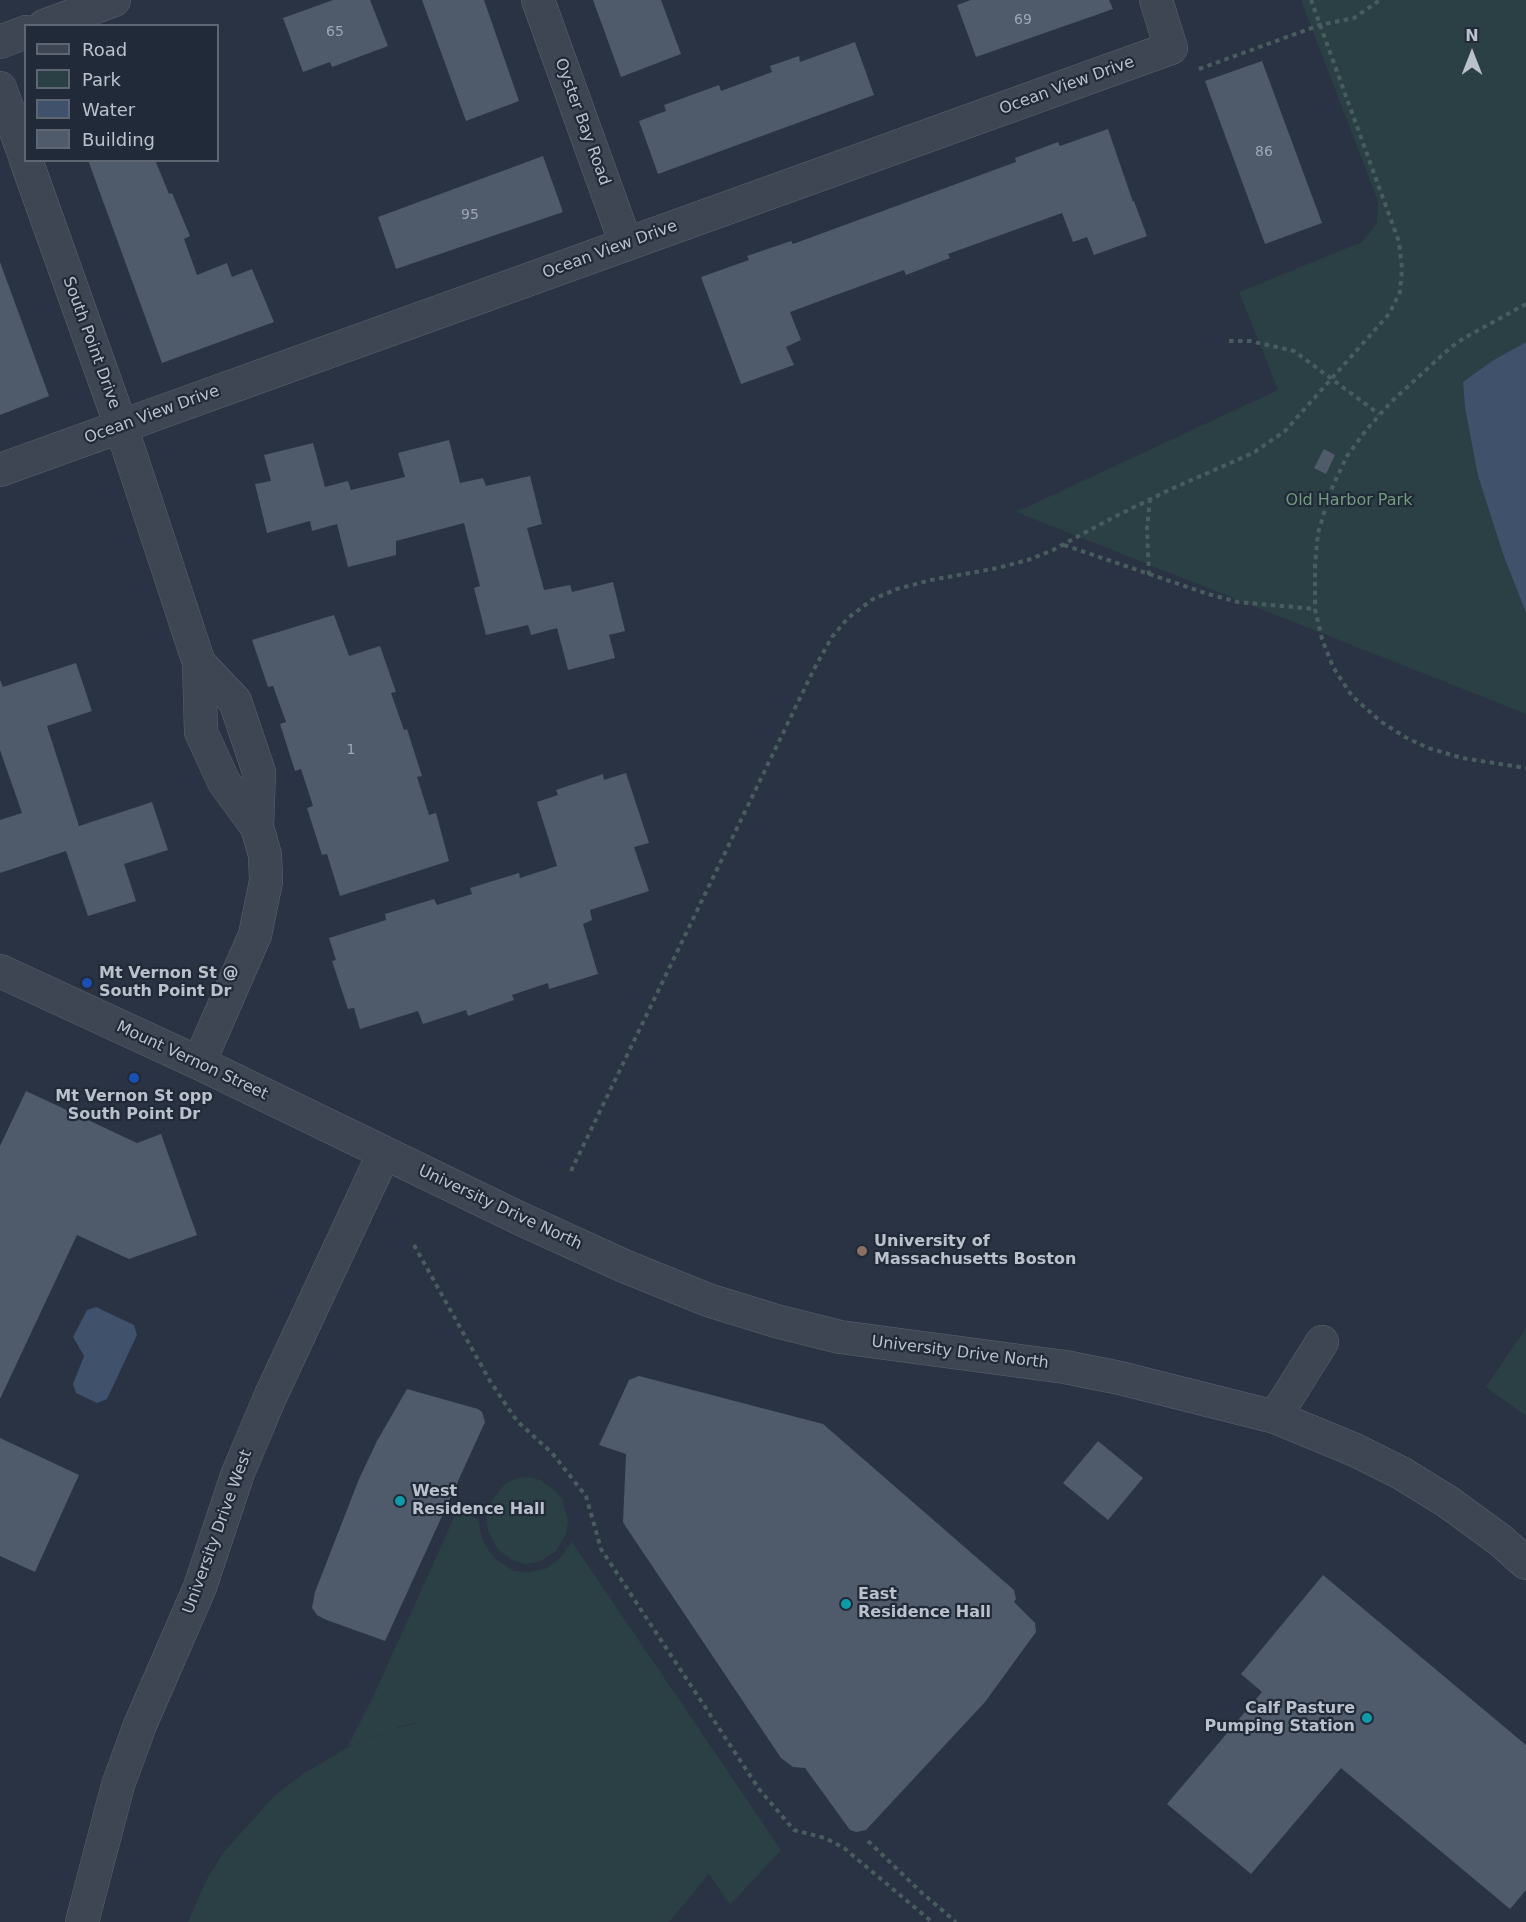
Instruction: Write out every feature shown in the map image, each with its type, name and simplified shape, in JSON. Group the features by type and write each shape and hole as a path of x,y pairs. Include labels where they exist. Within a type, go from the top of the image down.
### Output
{"street":[{"path":"49,24 114,0"},
{"name":"Oyster Bay Road","path":"538,0 627,244"},
{"path":"1156,0 1182,60"},
{"path":"0,42 24,33"},
{"name":"Ocean View Drive","path":"0,470 627,244 1182,60"},
{"name":"South Point Drive","path":"0,87 24,154"},
{"name":"South Point Drive","path":"27,162 121,426 199,663 235,701 259,772 257,827 265,855 266,881 255,935 199,1063"},
{"name":"Mount Vernon Street","path":"0,971 199,1063 384,1153"},
{"name":"University Drive North","path":"384,1153 624,1266 708,1300 776,1321 851,1338 1076,1369 1210,1399 1275,1417 1355,1450 1401,1473 1500,1540 1526,1563"},
{"name":"University Drive West","path":"82,1922 118,1785 140,1725 200,1587 238,1473 328,1270 384,1153"},
{"path":"1275,1417 1322,1342"}],"path":[{"path":"571,1171 814,669 832,637 848,618 873,599 897,589 1015,564 1063,545 1150,499 1227,465 1273,440 1285,431 1389,314 1400,292 1402,268 1399,242 1311,0"},
{"path":"1182,60 1354,18 1380,0"},
{"path":"1526,304 1464,338 1418,375 1379,414 1347,456 1328,497 1316,547 1315,609 1322,639 1334,667 1350,694 1380,721 1418,744 1437,752 1526,768"},
{"path":"1229,341 1250,341 1294,351 1379,414"},
{"path":"1149,575 1147,530 1150,499"},
{"path":"1063,545 1149,575 1238,602 1315,609"},
{"path":"414,1245 490,1381 517,1421 552,1453 586,1496 601,1549 759,1789 794,1830 825,1838 844,1848 932,1922"},
{"path":"868,1842 956,1922"}],"green space":[{"name":"Old Harbor Park","path":"1301,0 1526,0 1526,342 1492,361 1463,382 1465,408 1478,476 1503,554 1526,613 1526,714 1016,512 1278,390 1239,292 1362,242 1377,223 1378,201"},
{"path":"1526,1328 1526,1416 1486,1387"},
{"path":"528,1477 540,1480 554,1490 562,1499 568,1520 566,1534 556,1551 539,1562 525,1564 514,1561 498,1550 488,1530 486,1515 492,1500 506,1483"},
{"path":"457,1511 478,1519 482,1539 487,1548 495,1559 514,1571 529,1572 545,1569 559,1559 572,1542 781,1850 730,1905 709,1874 669,1922 188,1922 207,1879 224,1852 274,1796 303,1774 354,1744 397,1728 422,1722 404,1725 348,1746 373,1697"}],"water":[{"path":"1526,342 1526,613 1503,554 1478,476 1465,408 1463,382 1492,361"},
{"path":"96,1307 134,1325 137,1335 107,1399 97,1403 76,1393 73,1384 84,1356 73,1337 87,1310"}],"building":[{"path":"333,0 370,0 388,46 332,67 330,62 303,72 283,18"},
{"path":"422,0 484,0 519,101 466,121"},
{"path":"593,0 661,0 681,54 621,77"},
{"path":"971,0 1109,0 1113,9 976,57 957,5"},
{"path":"855,42 874,95 658,174 639,121 666,111 664,105 719,85 721,91 772,72 770,66 799,56 800,62"},
{"path":"1262,61 1322,223 1265,244 1205,81"},
{"path":"1108,129 1147,236 1094,255 1087,237 1073,242 1062,213 948,254 950,258 906,275 904,270 790,312 801,340 786,347 794,365 741,384 701,277 749,260 747,256 791,241 793,244 1016,162 1015,158 1058,142 1060,146"},
{"path":"543,156 563,212 396,269 378,217"},
{"path":"89,162 156,162 190,236 184,239 197,275 227,263 232,277 252,269 274,322 162,363"},
{"path":"0,262 49,396 0,415"},
{"path":"449,440 460,483 483,478 486,486 530,476 542,524 527,528 544,590 570,585 572,592 613,582 625,631 609,635 615,658 568,670 557,628 531,635 528,625 486,635 474,588 480,586 464,523 396,541 396,555 348,567 337,524 312,531 310,521 267,533 255,484 271,481 264,455 313,443 325,487 348,481 351,490 405,477 398,453"},
{"path":"1324,449 1335,455 1326,474 1314,468"},
{"path":"334,615 349,656 380,646 396,692 391,693 404,730 407,729 422,776 417,777 429,815 436,813 449,861 340,896 327,854 322,855 307,808 313,806 301,769 295,771 280,724 286,722 273,686 268,687 252,640"},
{"path":"76,663 92,711 47,726 79,826 152,802 168,850 124,864 136,901 88,916 66,851 0,873 0,820 22,813 0,750 0,680 3,687"},
{"path":"626,773 649,843 634,847 649,891 590,910 592,920 583,924 598,974 549,989 548,983 512,995 514,1000 468,1016 466,1010 423,1024 418,1011 360,1029 354,1008 348,1009 332,961 336,960 329,938 386,920 385,914 434,899 437,905 472,894 470,888 519,873 520,878 557,866 537,802 558,795 556,790 603,774 604,780"},
{"path":"26,1091 137,1143 161,1134 197,1235 129,1259 77,1235 0,1399 0,1146"},
{"name":"East Residence Hall","path":"639,1376 823,1424 1014,1590 1016,1599 1014,1602 1035,1623 1036,1632 985,1702 866,1830 856,1832 850,1830 805,1768 793,1767 781,1758 623,1522 626,1454 599,1445 629,1380"},
{"name":"West Residence Hall","path":"407,1389 478,1409 482,1412 485,1422 385,1641 324,1619 312,1608 315,1592 359,1479 377,1441"},
{"path":"0,1438 79,1475 35,1572 0,1556"},
{"path":"1098,1441 1143,1478 1108,1520 1063,1483"},
{"name":"Calf Pasture Pumping Station","path":"1323,1575 1526,1745 1526,1890 1510,1909 1341,1768 1251,1874 1167,1804 1262,1692 1241,1674"}],"place":[{"name":"Mt Vernon St @ South Point Dr","path":"87,983"},
{"name":"Mt Vernon St opp South Point Dr","path":"134,1078"},
{"name":"University of Massachusetts Boston","path":"862,1251"},
{"name":"West Residence Hall","path":"400,1501"},
{"name":"East Residence Hall","path":"846,1604"},
{"name":"Calf Pasture Pumping Station","path":"1367,1718"}]}
